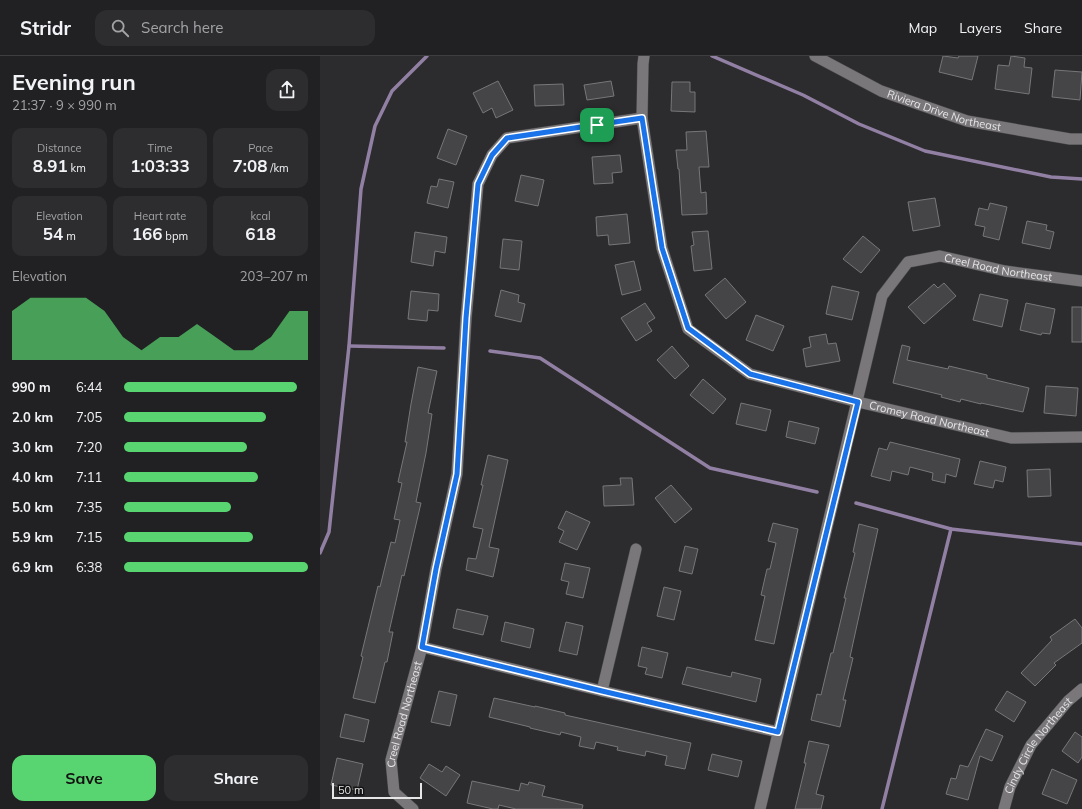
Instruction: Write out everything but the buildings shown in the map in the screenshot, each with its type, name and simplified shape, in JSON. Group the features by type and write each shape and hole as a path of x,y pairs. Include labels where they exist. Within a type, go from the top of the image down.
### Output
{"street":[{"name":"Cromey Road Northeast","path":"644,56 642,118 662,248 688,328 750,374 858,402 1011,438 1082,437"},
{"name":"Riviera Drive Northeast","path":"815,56 881,91 968,121 1070,139 1082,139"},
{"name":"Creel Road Northeast","path":"413,809 394,792 391,760 422,647 436,569 457,474 466,318 478,184 492,155 507,138 642,118"},
{"name":"Creel Road Northeast","path":"760,809 882,296 908,262 940,256 1005,271 1082,281"},
{"path":"602,691 636,549"},
{"path":"422,647 778,732"},
{"name":"Cindy Circle Northeast","path":"1004,809 1010,787 1031,745 1068,701 1082,689"}],"waterway":[{"path":"320,553 329,532 349,346 361,189 375,126 392,91 427,56"},
{"path":"712,56 803,95 859,124 925,151 1051,177 1082,179"},
{"path":"349,346 444,348"},
{"path":"490,351 540,358 710,468 817,492"},
{"path":"856,503 951,529 1082,544"},
{"path":"882,809 951,529"}],"route":[{"path":"642,118 662,248 688,328 750,374 858,402 778,732 422,647 436,569 457,474 466,318 478,184 492,155 507,138 597,125 642,118"}]}
